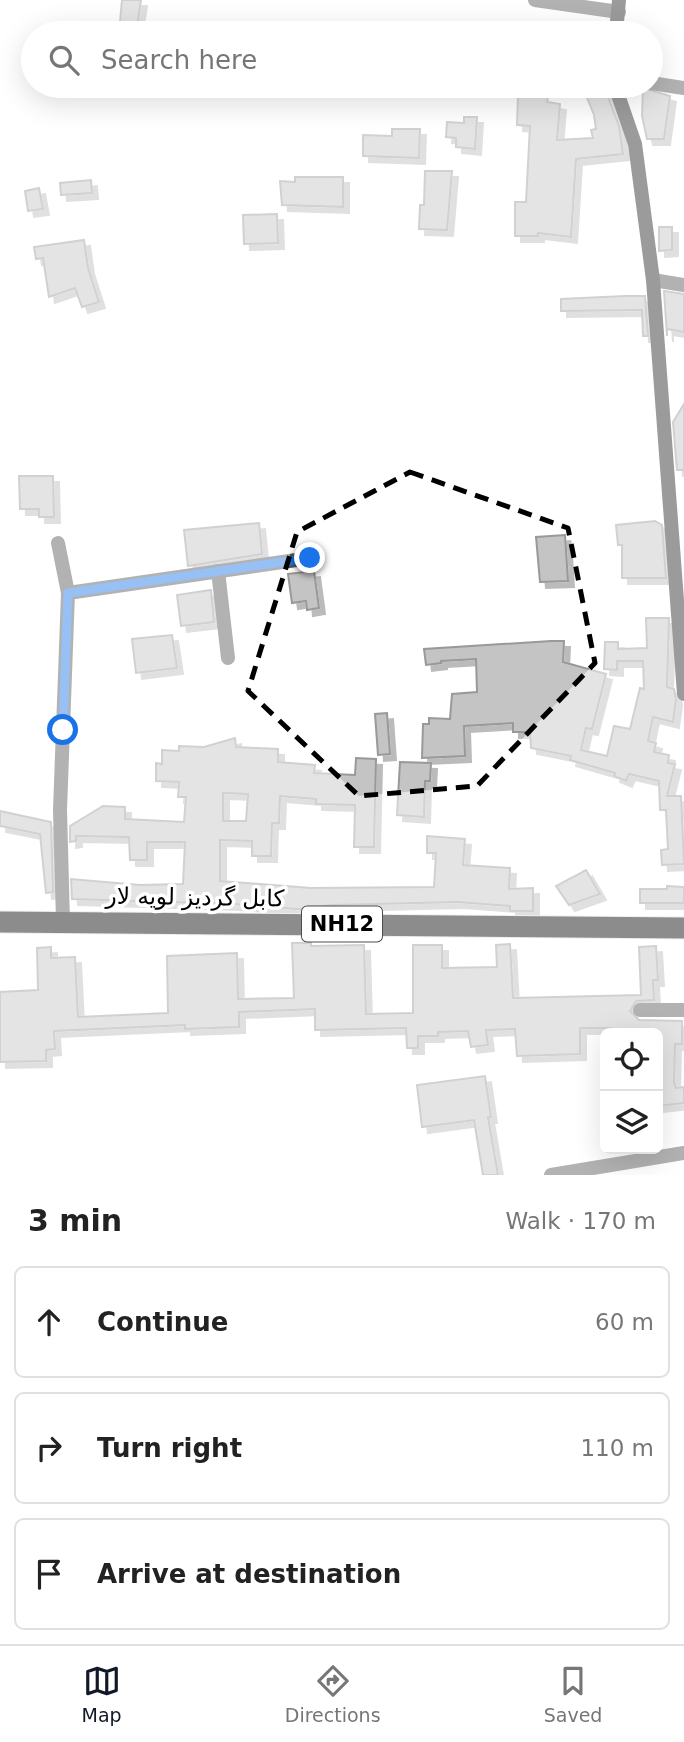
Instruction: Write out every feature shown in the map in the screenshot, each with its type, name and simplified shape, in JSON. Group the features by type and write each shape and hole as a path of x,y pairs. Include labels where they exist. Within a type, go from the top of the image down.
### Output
{"highway":[{"name":"کابل گردیز لویه لار","path":"0,922 684,928"}],"street":[{"path":"535,0 619,6"},
{"path":"663,85 684,88"},
{"path":"619,98 635,144 653,280 684,694"},
{"path":"653,280 684,285"},
{"path":"58,543 68,593 60,810 63,922"},
{"path":"68,593 310,558"},
{"path":"218,571 228,658"},
{"path":"640,1010 684,1010"},
{"path":"551,1175 684,1153"}],"highlighted area":[{"path":"410,472 568,528 595,663 477,786 359,796 248,691 297,532"}],"building":[{"path":"122,0 141,0 138,21 120,21"},
{"path":"663,94 670,96 664,139 647,139 642,116 643,98 663,98"},
{"path":"518,98 548,98 547,102 560,104 557,140 593,138 591,130 596,129 587,98 608,98 619,126 623,154 576,159 571,237 538,233 538,236 515,236 515,202 526,202 530,126 517,125"},
{"path":"464,117 477,117 475,149 456,147 456,138 446,137 447,122 464,123"},
{"path":"392,129 420,129 419,158 363,156 363,135 392,136"},
{"path":"425,171 452,171 447,230 419,229 420,205 424,205"},
{"path":"295,177 343,177 343,207 282,205 280,181 295,182"},
{"path":"91,180 92,193 61,195 60,183"},
{"path":"39,188 43,209 28,211 25,191"},
{"path":"277,214 278,243 244,244 243,215"},
{"path":"659,227 672,227 672,250 659,251"},
{"path":"84,240 88,268 99,302 82,307 75,288 49,297 43,258 36,259 34,247"},
{"path":"664,291 684,294 684,332 667,329 667,336"},
{"path":"645,296 648,336 643,336 642,310 561,311 561,299"},
{"path":"684,404 684,470 677,470 673,422"},
{"path":"19,476 53,476 54,517 39,517 39,509 20,509"},
{"path":"655,521 662,525 666,578 622,578 622,545 618,545 616,525"},
{"path":"259,523 262,554 188,566 184,530"},
{"path":"565,535 568,581 540,582 536,537"},
{"path":"314,571 319,608 307,610 306,601 292,603 288,574"},
{"path":"211,590 214,622 181,626 177,595"},
{"path":"646,618 669,618 667,687 674,689 676,699 673,722 653,717 648,741 656,743 654,752 669,755 668,763 675,764 667,796 681,796 684,864 662,865 661,850 668,849 666,810 660,810 659,781 629,774 626,781 614,776 615,773 570,760 571,756 531,748 530,732 513,732 513,723 464,726 465,756 422,758 423,724 429,724 429,718 450,719 452,694 477,692 476,659 441,661 426,665 424,649 551,641 564,641 563,662 606,674 592,729 586,728 581,750 607,756 614,726 630,729 640,688 644,689 643,661 617,661 617,670 604,669 605,642 618,642 618,649 647,648"},
{"path":"172,635 177,668 136,673 132,639"},
{"path":"387,713 390,754 378,755 375,714"},
{"path":"235,738 236,747 278,749 278,762 315,765 314,773 355,775 356,758 376,759 374,847 354,847 355,805 316,804 316,799 280,796 279,823 272,823 271,856 252,856 252,841 220,840 220,881 311,888 434,887 436,853 427,853 427,836 465,839 463,865 510,868 509,889 533,888 533,911 510,911 510,906 458,902 333,905 308,907 308,910 234,904 72,899 71,879 140,885 183,884 185,842 147,842 147,860 130,860 129,837 76,836 76,841 70,842 70,826 103,806 125,807 125,819 184,822 186,797 178,797 179,782 156,781 156,763 162,764 162,750 179,751 179,746 204,747","holes":["223,793 248,794 246,821 223,821"]},
{"path":"400,762 431,763 430,781 425,781 424,817 397,815"},
{"path":"0,811 51,822 53,892 46,893 40,834 0,826"},
{"path":"586,870 600,894 569,905 556,886"},
{"path":"667,886 684,887 684,903 640,903 640,889 667,889"},
{"path":"292,943 311,943 311,946 364,945 366,1014 413,1013 413,945 442,945 442,968 497,967 496,945 510,944 513,998 641,995 639,947 656,946 658,980 653,980 654,1000 636,1001 630,1011 639,1020 682,1021 682,1044 675,1044 674,1083 676,1088 684,1087 684,1103 663,1105 663,1028 580,1028 580,1054 517,1056 515,1029 486,1030 488,1045 471,1047 468,1031 438,1032 438,1036 418,1036 418,1048 407,1048 406,1028 315,1030 315,1009 239,1012 239,1027 185,1029 185,1025 54,1031 55,1049 46,1050 46,1061 0,1062 0,992 38,990 37,948 51,947 51,958 75,957 78,1017 168,1013 167,956 237,953 238,999 294,998"},
{"path":"485,1076 491,1117 488,1117 498,1175 483,1175 474,1120 422,1127 417,1085"}],"route":[{"path":"63,730 68,593 310,558"}]}
